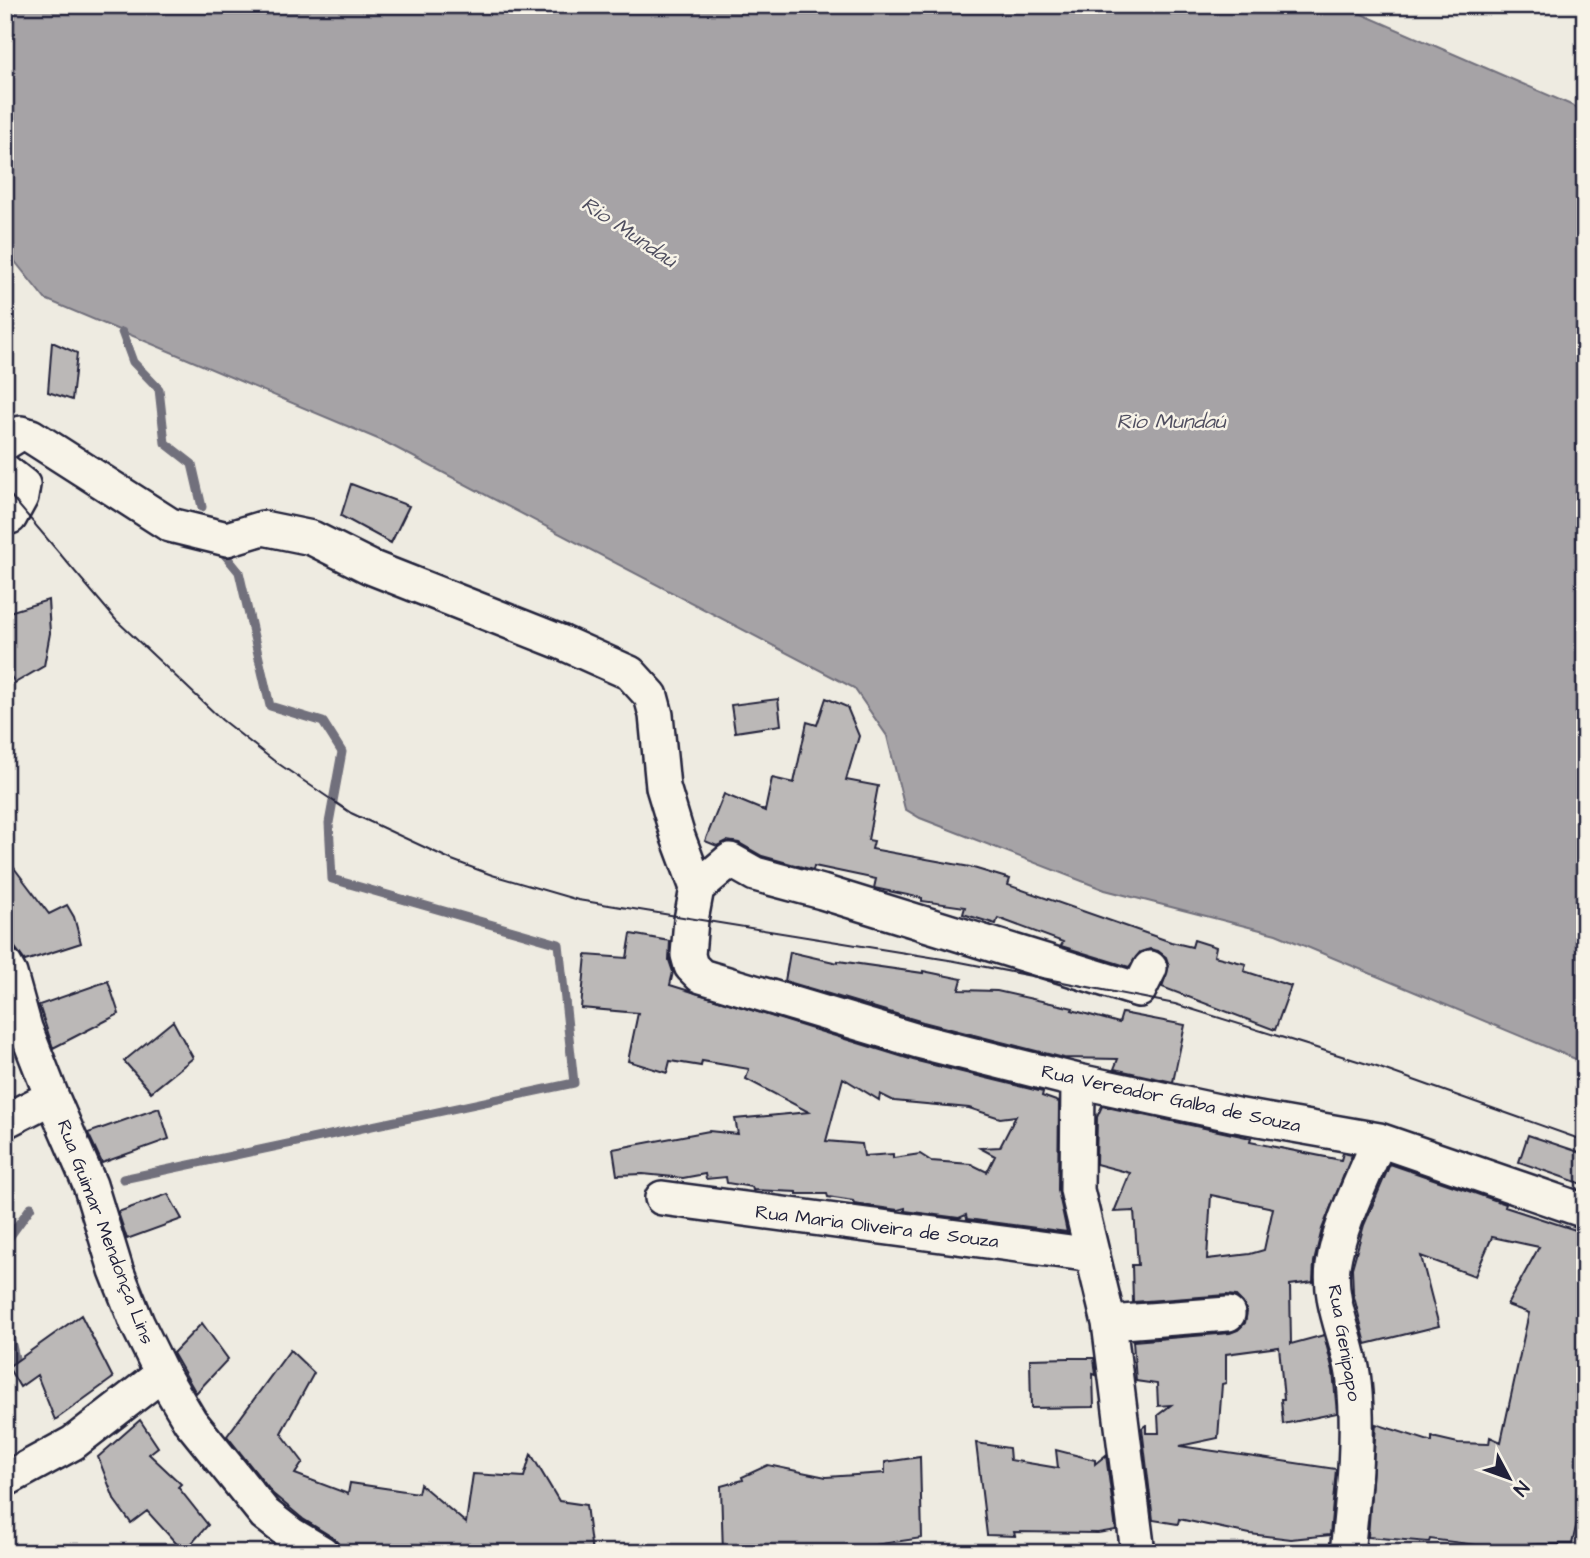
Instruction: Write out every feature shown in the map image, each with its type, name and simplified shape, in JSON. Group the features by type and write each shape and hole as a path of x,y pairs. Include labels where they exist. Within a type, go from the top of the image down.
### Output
{"street":[{"path":"5,443 21,433 31,436 170,525 227,539 263,528 312,538 370,567 563,643 630,673 651,696 661,749 663,787 697,888 730,860 755,874 1139,990 1150,968"},
{"path":"5,471 23,485 21,497 7,520"},
{"name":"Rua Vereador Galba de Souza","path":"697,888 688,955 691,966 701,976 709,979 918,1041 1078,1081 1236,1115 1379,1140 1585,1211"},
{"name":"Rua Guimar Mendonça Lins","path":"5,965 52,1097 90,1185 116,1270 137,1324 162,1374 190,1421 265,1514 322,1553"},
{"path":"1078,1081 1077,1190 1109,1323 1138,1553"},
{"path":"5,1121 52,1097"},
{"name":"Rua Genipapo","path":"1347,1553 1355,1468 1356,1409 1354,1378 1339,1323 1333,1288 1333,1267 1341,1234 1379,1140"},
{"name":"Rua Maria Oliveira de Souza","path":"662,1198 1093,1255"},
{"path":"1109,1323 1228,1314"},
{"path":"5,1480 74,1443 162,1374"}],"water":[{"name":"Rio Mundaú","path":"5,5 1341,5 1585,111 1585,1063 1276,934 1105,890 920,818 905,809 887,736 854,688 385,442 45,299 5,249"}],"building":[{"path":"52,342 77,353 72,400 48,392"},
{"path":"351,484 409,506 391,543 341,516"},
{"path":"48,600 50,633 44,666 15,683 5,667 5,622 9,612"},
{"path":"826,698 847,707 859,736 846,780 878,786 868,840 874,841 872,849 970,867 1010,879 1008,885 1171,942 1192,947 1194,940 1216,947 1214,956 1246,964 1244,971 1291,986 1275,1030 1162,987 1169,966 1166,957 1158,951 1150,949 1140,952 1129,967 1061,946 1063,942 998,918 996,924 963,914 965,907 922,901 922,898 874,888 876,879 814,866 813,870 762,856 739,843 727,841 717,846 705,841 724,794 765,811 772,778 794,783 807,722 817,725"},
{"path":"778,699 781,725 735,732 731,705"},
{"path":"5,856 49,914 67,905 74,917 81,943 25,961 5,934"},
{"path":"631,934 670,941 669,960 673,972 670,985 913,1060 1043,1092 1042,1096 1059,1102 1058,1190 1067,1232 967,1219 966,1215 959,1218 905,1211 905,1208 898,1210 854,1204 853,1201 828,1197 827,1194 753,1190 752,1187 727,1183 726,1177 706,1179 705,1174 683,1178 643,1174 617,1175 613,1149 709,1131 738,1134 735,1119 809,1112 746,1079 749,1069 702,1061 701,1066 670,1061 667,1073 628,1061 638,1013 581,1008 586,955 627,958","holes":["843,1078 879,1100 880,1094 894,1101 969,1108 1000,1118 1016,1116 1000,1147 980,1148 995,1156 987,1172 971,1164 931,1161 920,1154 893,1158 893,1154 864,1156 862,1144 826,1141"]},
{"path":"790,952 838,963 923,971 962,979 959,990 997,991 1073,1008 1072,1010 1119,1023 1122,1013 1185,1025 1173,1082 1114,1069 1118,1059 1064,1058 923,1022 785,981"},
{"path":"108,981 119,1014 53,1048 39,1005"},
{"path":"173,1021 193,1058 151,1092 124,1061"},
{"path":"1102,1106 1251,1138 1250,1142 1341,1160 1343,1153 1352,1155 1322,1229 1314,1262 1313,1282 1290,1285 1291,1344 1324,1335 1333,1371 1337,1413 1283,1424 1281,1399 1284,1399 1279,1347 1226,1354 1226,1383 1222,1384 1218,1438 1180,1446 1336,1469 1330,1535 1291,1539 1250,1534 1179,1519 1178,1524 1153,1520 1142,1428 1146,1425 1146,1433 1159,1433 1158,1415 1171,1405 1158,1406 1157,1384 1136,1381 1133,1341 1230,1333 1245,1323 1247,1312 1236,1296 1227,1295 1133,1302 1132,1265 1138,1265 1134,1211 1114,1212 1130,1173 1096,1164 1097,1117","holes":["1211,1195 1273,1208 1264,1250 1207,1259"]},
{"path":"159,1108 169,1139 102,1163 88,1133"},
{"path":"1528,1135 1585,1154 1585,1185 1519,1162"},
{"path":"1390,1164 1506,1204 1505,1207 1585,1233 1585,1489 1572,1544 1492,1547 1430,1539 1429,1542 1368,1537 1376,1424 1432,1442 1432,1437 1458,1443 1489,1444 1490,1437 1501,1442 1529,1313 1507,1305 1539,1247 1492,1237 1475,1276 1421,1256 1439,1326 1366,1344 1353,1293 1352,1268 1364,1225"},
{"path":"168,1194 182,1219 127,1239 118,1212"},
{"path":"81,1315 113,1378 55,1420 37,1375 20,1387 8,1367"},
{"path":"202,1323 228,1359 196,1393 173,1353"},
{"path":"290,1350 314,1373 281,1433 303,1462 295,1474 348,1494 350,1483 418,1493 420,1484 466,1523 473,1474 524,1477 531,1454 559,1501 586,1505 592,1553 341,1551 332,1537 303,1519 273,1494 227,1436"},
{"path":"1094,1358 1094,1407 1031,1408 1030,1359"},
{"path":"140,1420 158,1447 149,1454 181,1484 178,1487 208,1525 184,1552 147,1511 131,1523 115,1501 98,1457"},
{"path":"976,1443 1009,1448 1010,1460 1058,1468 1056,1450 1095,1460 1095,1464 1106,1455 1116,1530 1098,1533 1014,1532 1015,1536 987,1535"},
{"path":"920,1457 922,1538 861,1547 811,1548 811,1553 723,1553 721,1486 743,1480 742,1477 768,1465 826,1477 885,1473 885,1462"}],"waterway":[{"path":"122,332 133,362 159,389 165,443 192,464 202,507"},
{"path":"123,1179 574,1083 559,944 332,879 329,823 342,752 323,722 270,706 239,572 225,555"},
{"path":"5,1243 31,1207"},
{"path":"5,1316 15,1358 5,1363"}],"tram line":[{"path":"5,489 116,620 222,720 273,760 351,813 452,860 492,875 578,900 955,961 1175,1004 1377,1067 1585,1141"}]}
